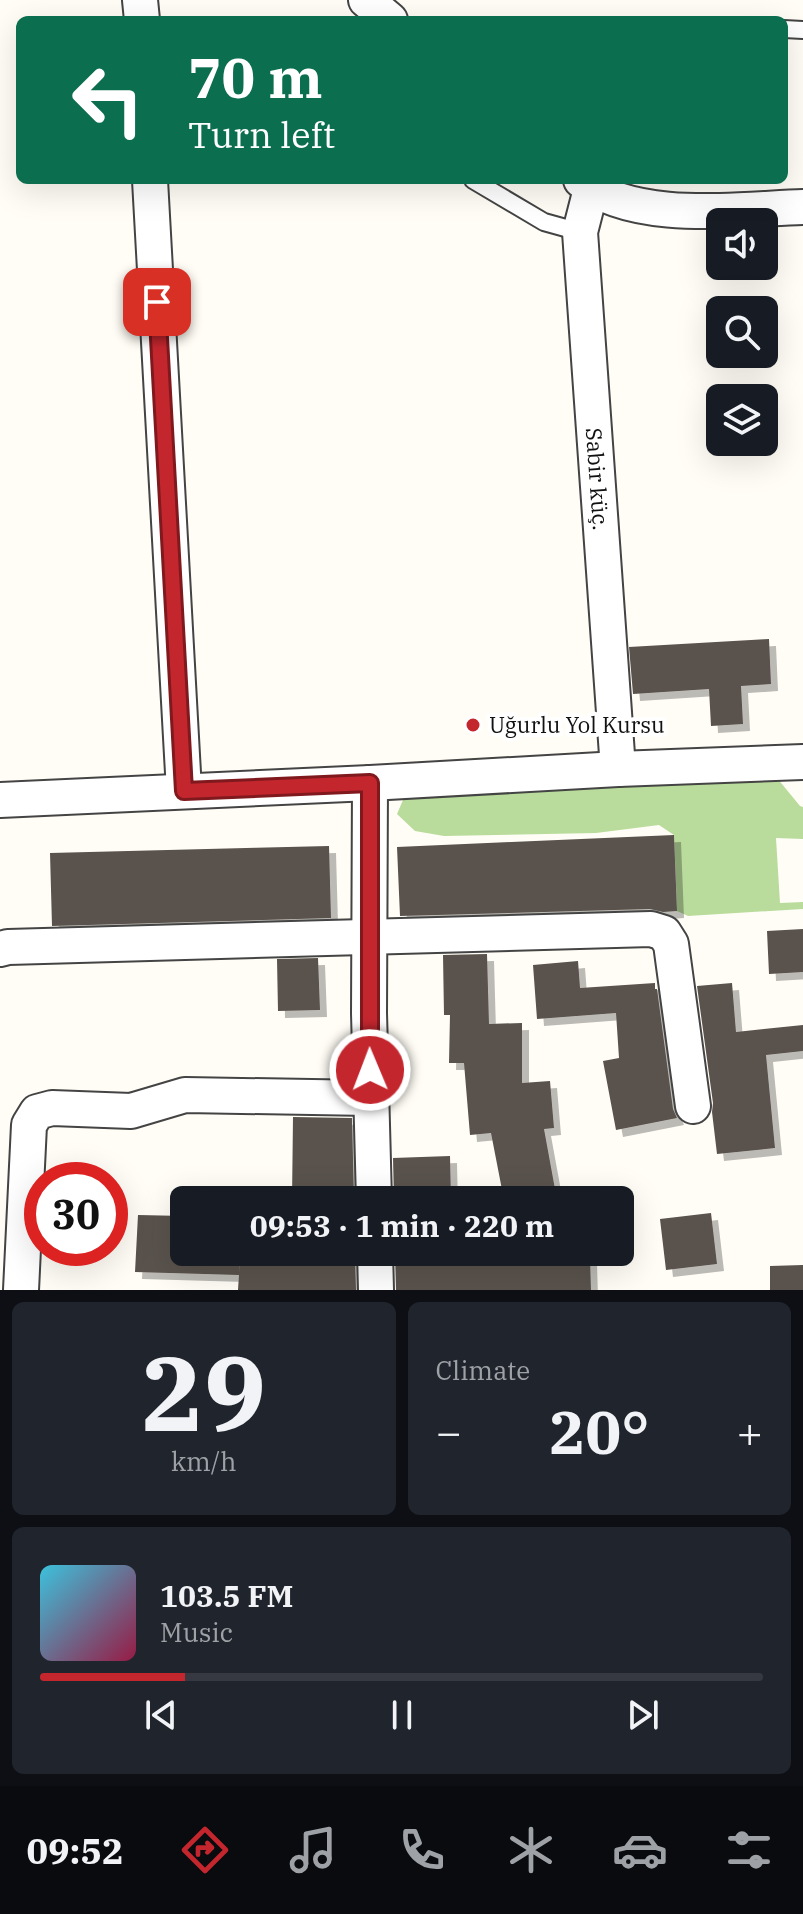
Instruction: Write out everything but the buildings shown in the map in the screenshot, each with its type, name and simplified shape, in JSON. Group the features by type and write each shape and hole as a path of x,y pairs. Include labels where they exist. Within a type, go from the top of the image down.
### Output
{"street":[{"path":"366,0 385,16"},
{"path":"150,184 184,791"},
{"path":"586,184 637,206 679,211 803,207"},
{"name":"Sabir küç.","path":"586,184 580,232 618,769"},
{"path":"0,800 803,762"},
{"path":"370,783 370,1098 373,1186"},
{"path":"0,949 651,929 664,933 671,944 693,1106"},
{"path":"21,1290 29,1125 37,1112 52,1108 131,1111 185,1095 370,1098"},
{"path":"375,1266 376,1290"}],"lane":[{"path":"480,184 544,222 580,232"}],"green space":[{"path":"777,778 803,807 803,839 776,838 780,903 803,902 803,909 688,916 677,911 674,835 659,825 596,833 444,836 415,831 397,814 403,800 436,790"}],"place":[{"name":"Uğurlu Yol Kursu","path":"473,725"}],"route":[{"path":"157,302 184,791 370,783 370,1070"}]}
